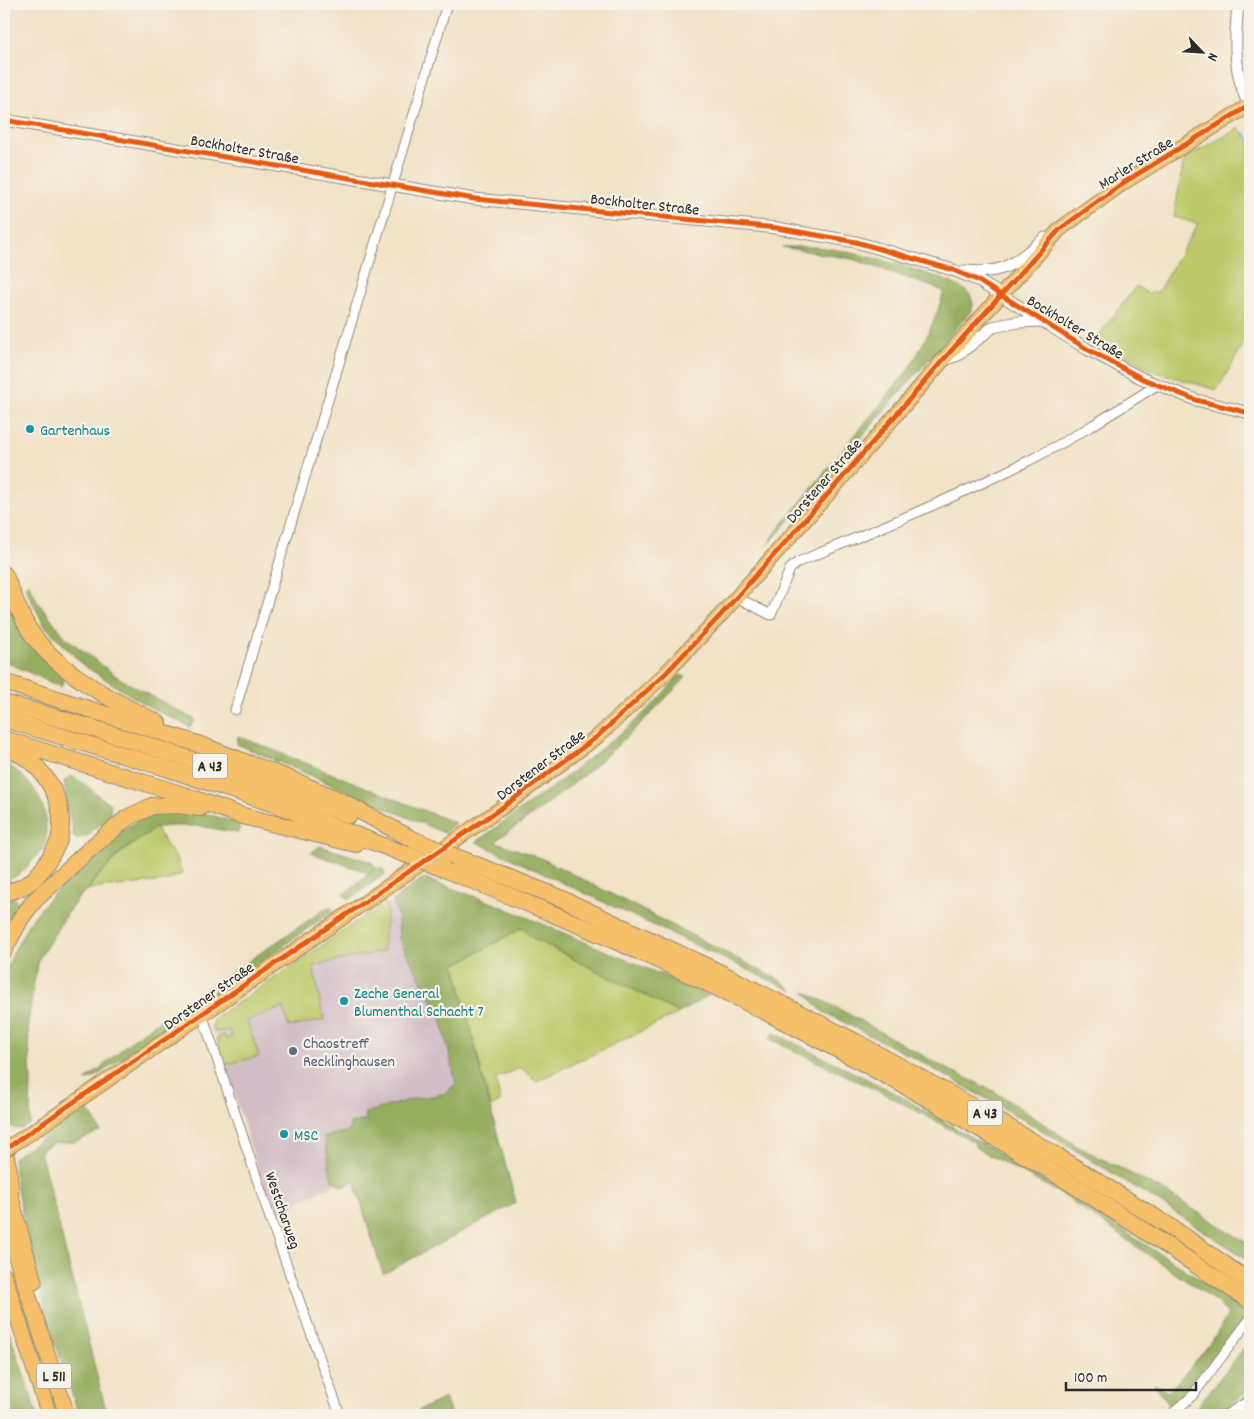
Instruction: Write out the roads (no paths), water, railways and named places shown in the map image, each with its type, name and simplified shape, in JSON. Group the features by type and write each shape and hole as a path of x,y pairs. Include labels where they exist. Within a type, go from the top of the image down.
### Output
{"highway":[{"path":"4,574 27,626 40,645 77,678 116,702 195,743"},
{"path":"4,682 195,743 295,780 339,800 414,840"},
{"name":"A 43","path":"4,703 192,760 274,788 414,840 558,897 725,975 848,1037 1057,1156 1169,1226 1250,1282"},
{"name":"A 43","path":"4,719 166,768 280,806 442,868 596,932 737,998 847,1055 977,1127 1049,1170 1250,1302"},
{"path":"4,739 184,794 239,815 332,839 402,853"},
{"path":"4,747 14,751 36,766 51,784 58,801 61,819 59,841 44,868 23,887 4,892"},
{"path":"4,950 21,918 34,901 92,847 127,818 152,806 178,805 205,809 226,816 239,815"},
{"path":"4,1149 9,1172 10,1191"},
{"path":"4,1169 33,1279 42,1336"},
{"name":"L 511","path":"4,1219 67,1415"},
{"name":"L 511","path":"4,1275 49,1415"}],"main road":[{"name":"Marler Straße","path":"1000,295 1060,229 1123,183 1250,106"},
{"name":"Dorstener Straße","path":"4,1149 35,1130 492,814 598,736 666,673 719,617 1000,295"}],"street":[{"path":"235,710 394,186 447,4"},
{"path":"1237,9 1238,73 1242,89 1250,106"},
{"name":"Bockholter Straße","path":"4,120 484,200 777,228 856,242 953,270 977,280 1087,349 1157,386 1196,400 1250,413"},
{"path":"953,270 980,272 1000,269 1021,258 1045,238 1060,229"},
{"path":"943,360 958,355 993,327 1018,322 1042,321"},
{"path":"736,597 771,615 790,569 798,562 1022,464 1090,428 1157,386"},
{"name":"Westcharweg","path":"202,1014 270,1218 340,1415"},
{"path":"1171,1415 1193,1395 1250,1319"},
{"path":"1226,1415 1250,1400"}],"waterway":[{"path":"1245,133 1250,141"}],"place":[{"name":"Gartenhaus","path":"30,429"},
{"name":"Zeche General Blumenthal Schacht 7","path":"344,1001"},
{"name":"Chaostreff Recklinghausen","path":"293,1051"},
{"name":"MSC","path":"284,1134"}]}
